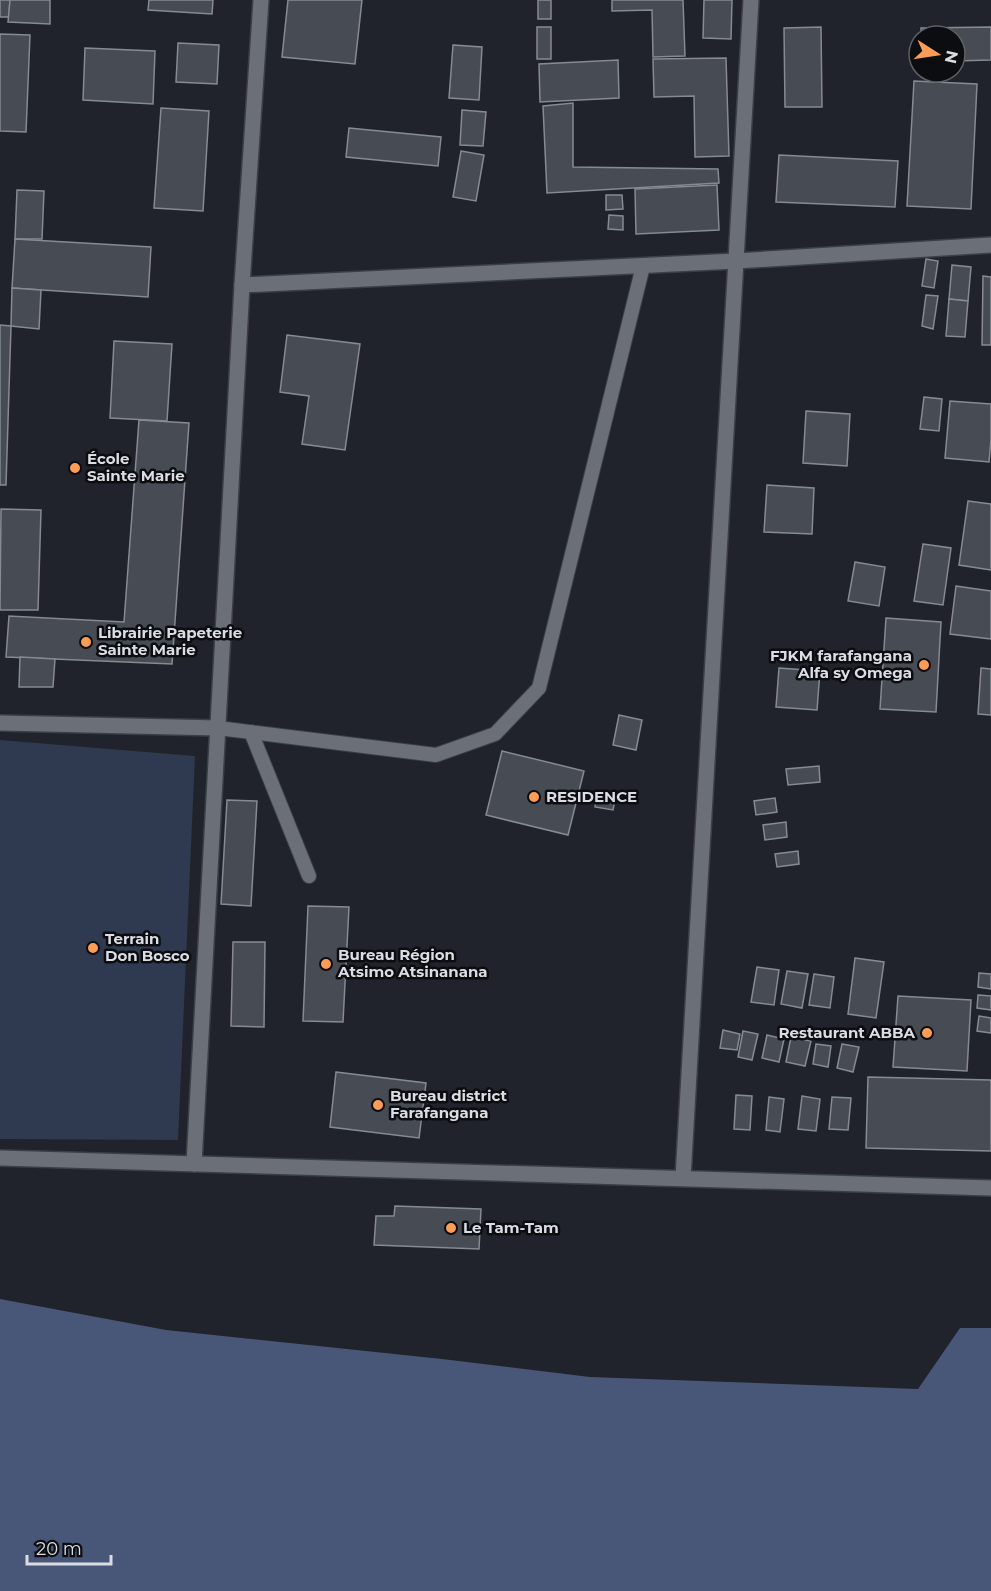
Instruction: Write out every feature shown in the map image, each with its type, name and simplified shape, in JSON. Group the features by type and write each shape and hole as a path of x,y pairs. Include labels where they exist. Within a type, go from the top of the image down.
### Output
{"street":[{"path":"194,1164 242,285 261,0"},
{"path":"683,1178 751,0"},
{"path":"242,285 643,266 991,245"},
{"path":"0,723 218,728"},
{"path":"0,1158 991,1188"}],"lane":[{"path":"218,728 436,755 495,734 539,688 643,266"},
{"path":"251,732 309,876"}],"shaded area":[{"name":"Terrain Don Bosco","path":"0,740 195,756 178,1140 0,1139"},
{"path":"0,1299 166,1330 590,1377 918,1389 960,1328 991,1328 991,1591 0,1591"}],"building":[{"path":"0,0 10,0 9,17 0,17"},
{"path":"10,0 50,0 50,24 8,22"},
{"path":"149,0 213,0 212,14 148,10"},
{"path":"288,0 362,0 355,64 282,57"},
{"path":"538,0 551,0 551,19 538,19"},
{"path":"612,0 683,0 685,56 653,57 652,10 612,11"},
{"path":"704,0 732,0 731,39 703,38"},
{"path":"537,27 551,27 551,59 537,59"},
{"path":"821,27 822,107 785,107 784,28"},
{"path":"967,27 991,27 991,60 967,61"},
{"path":"0,34 30,35 26,132 0,131"},
{"path":"178,43 219,45 217,84 176,82"},
{"path":"453,45 482,47 479,100 449,98"},
{"path":"85,48 155,51 153,104 83,100"},
{"path":"726,58 729,156 695,157 694,96 654,97 653,59"},
{"path":"618,60 619,98 540,102 539,64"},
{"path":"914,84 977,84 971,209 907,206"},
{"path":"573,103 573,167 718,169 719,183 547,193 543,106"},
{"path":"161,108 209,111 203,211 154,208"},
{"path":"462,110 486,112 483,146 460,145"},
{"path":"349,128 441,137 438,166 346,157"},
{"path":"461,151 484,155 476,201 453,197"},
{"path":"779,155 898,161 895,207 776,202"},
{"path":"717,185 719,230 636,234 635,189"},
{"path":"17,190 44,191 42,239 15,239"},
{"path":"606,195 622,195 623,209 606,210"},
{"path":"609,215 623,216 623,230 608,229"},
{"path":"15,239 151,247 148,297 12,288"},
{"path":"926,259 938,261 934,288 922,286"},
{"path":"952,265 971,267 968,301 949,299"},
{"path":"983,276 991,277 991,345 982,345"},
{"path":"12,288 41,290 39,329 11,326"},
{"path":"926,295 938,296 933,329 922,326"},
{"path":"949,299 968,301 965,337 946,336"},
{"path":"0,325 11,326 6,485 0,485"},
{"path":"287,335 360,344 345,450 302,444 309,396 280,392"},
{"path":"114,341 172,344 167,421 110,418"},
{"path":"924,397 942,399 939,431 920,429"},
{"path":"950,401 991,404 989,462 945,458"},
{"path":"806,411 850,414 847,466 803,463"},
{"path":"139,420 189,423 172,664 6,657 9,616 124,622"},
{"path":"767,485 814,488 812,534 764,532"},
{"path":"968,501 991,504 991,570 959,565"},
{"path":"1,509 41,510 38,610 0,610"},
{"path":"923,544 951,548 943,605 914,601"},
{"path":"855,562 885,567 879,606 848,601"},
{"path":"956,586 991,591 991,639 950,634"},
{"path":"886,618 941,622 936,712 880,709"},
{"path":"20,657 55,659 53,687 19,687"},
{"path":"779,668 820,671 817,710 776,707"},
{"path":"981,668 991,669 991,715 978,714"},
{"path":"619,715 642,720 636,750 613,745"},
{"path":"502,751 584,771 568,835 486,815"},
{"path":"819,766 820,782 788,785 786,769"},
{"path":"597,792 616,795 613,810 595,807"},
{"path":"775,798 777,812 756,815 754,801"},
{"path":"227,800 257,801 251,906 221,904"},
{"path":"786,822 787,837 765,840 763,825"},
{"path":"798,851 799,864 777,867 775,854"},
{"name":"Bureau Région Atsimo Atsinanana","path":"308,906 349,907 343,1022 303,1021"},
{"path":"233,942 265,942 264,1027 231,1026"},
{"path":"855,958 884,962 876,1018 848,1014"},
{"path":"757,967 779,970 774,1005 751,1002"},
{"path":"787,971 808,974 802,1008 781,1004"},
{"path":"979,973 991,974 991,989 978,987"},
{"path":"814,974 834,977 830,1008 809,1005"},
{"path":"978,995 991,996 991,1010 977,1008"},
{"path":"898,996 971,1000 967,1071 893,1067"},
{"path":"979,1016 991,1018 991,1033 977,1031"},
{"path":"723,1030 740,1034 737,1050 720,1048"},
{"path":"743,1031 758,1034 752,1060 738,1057"},
{"path":"767,1035 784,1039 779,1062 762,1058"},
{"path":"791,1037 811,1041 805,1066 786,1062"},
{"path":"816,1044 831,1046 828,1067 813,1064"},
{"path":"842,1044 859,1047 853,1072 837,1068"},
{"name":"Bureau district Farafangana","path":"336,1072 426,1083 419,1138 330,1127"},
{"path":"868,1077 991,1080 991,1151 866,1148"},
{"path":"736,1095 752,1096 750,1130 734,1129"},
{"path":"802,1096 820,1099 816,1131 798,1129"},
{"path":"769,1097 784,1099 780,1132 766,1130"},
{"path":"832,1097 851,1098 848,1130 829,1129"},
{"path":"395,1206 481,1209 479,1249 374,1245 376,1216 394,1216"}],"place":[{"name":"École Sainte Marie","path":"75,468"},
{"name":"Librairie Papeterie Sainte Marie","path":"86,642"},
{"name":"FJKM farafangana Alfa sy Omega","path":"924,665"},
{"name":"RESIDENCE","path":"534,797"},
{"name":"Terrain Don Bosco","path":"93,948"},
{"name":"Bureau Région Atsimo Atsinanana","path":"326,964"},
{"name":"Restaurant ABBA","path":"927,1033"},
{"name":"Bureau district Farafangana","path":"378,1105"},
{"name":"Le Tam-Tam","path":"451,1228"}]}
